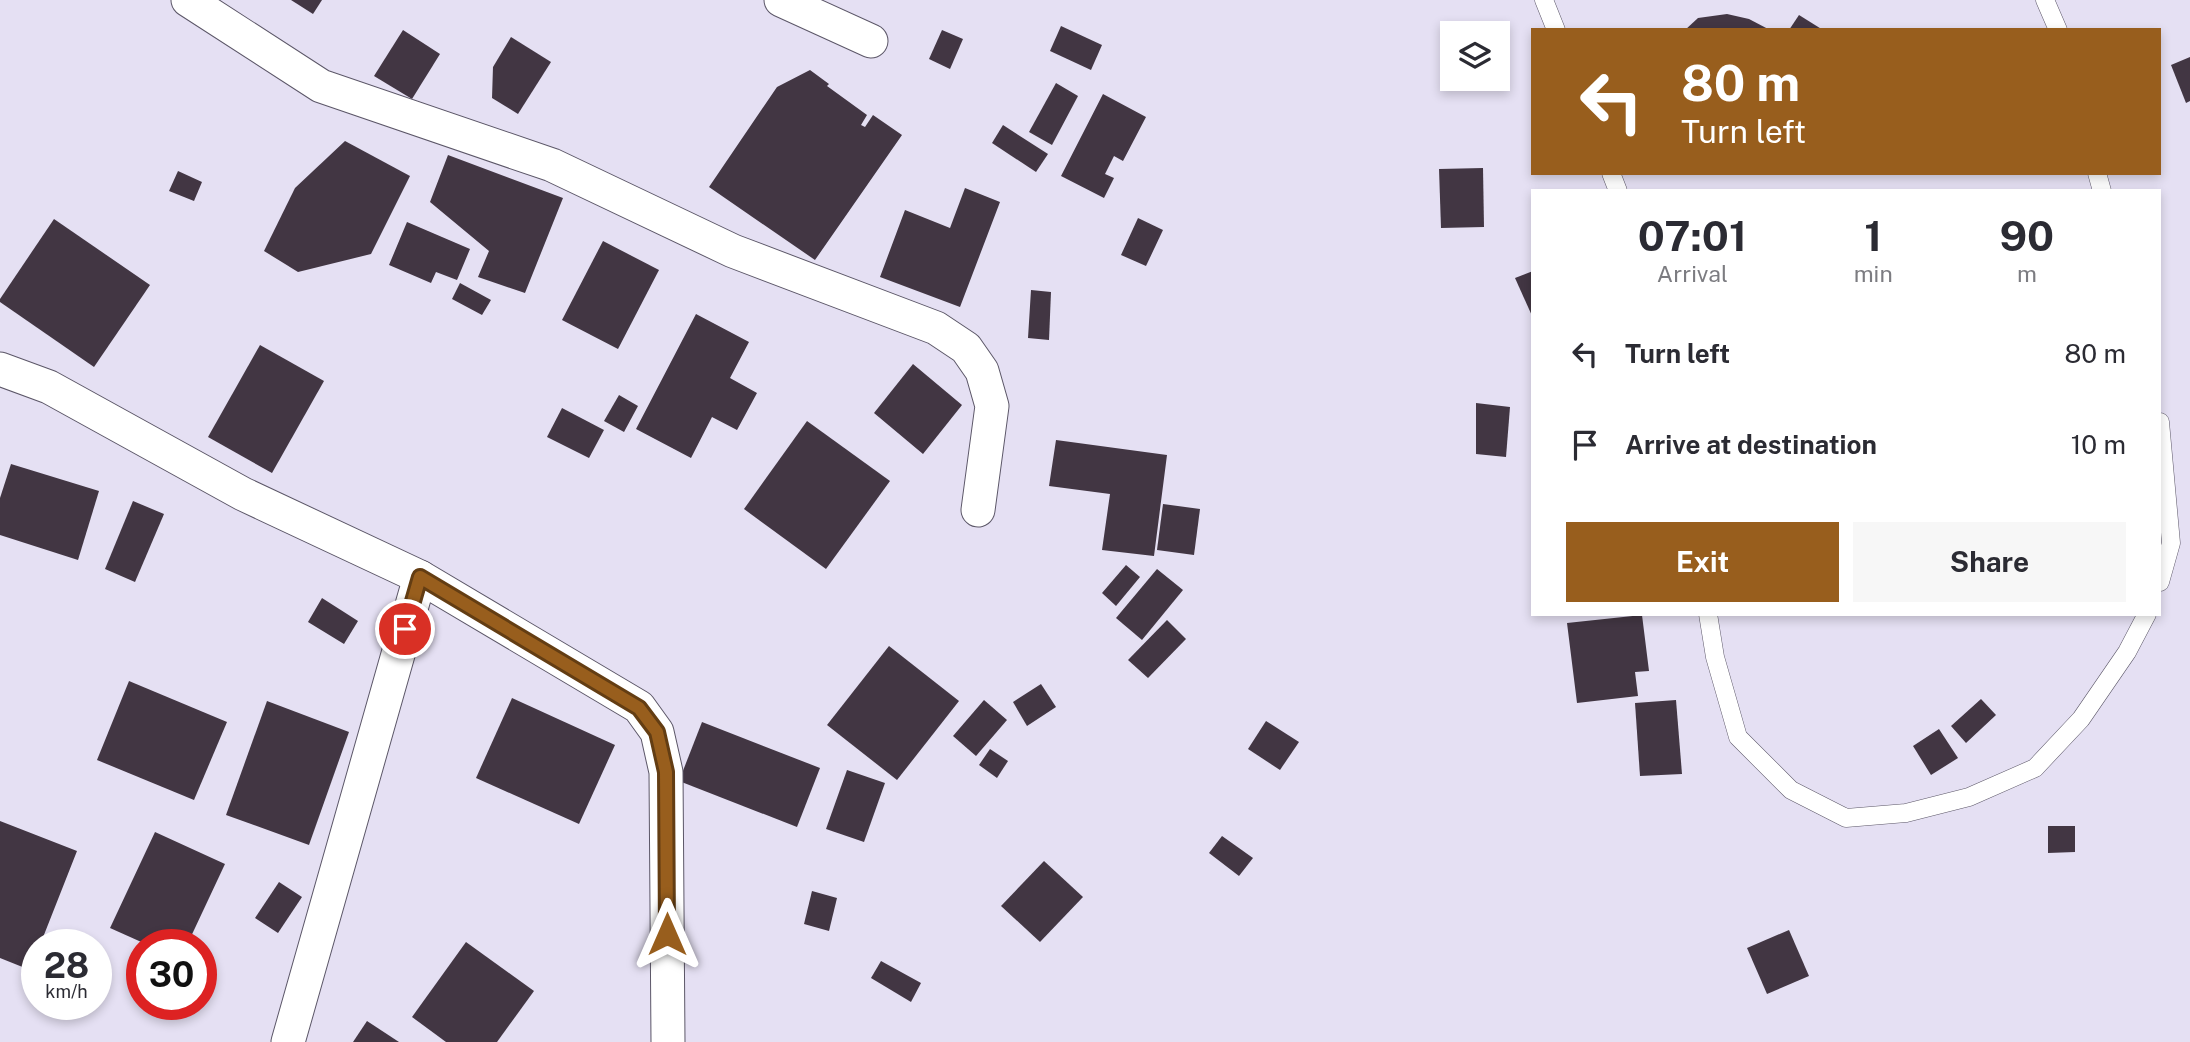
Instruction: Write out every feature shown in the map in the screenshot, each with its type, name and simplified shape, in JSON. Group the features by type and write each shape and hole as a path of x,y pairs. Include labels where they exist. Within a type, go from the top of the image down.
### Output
{"street":[{"path":"188,0 321,86 552,165 733,251 936,328 966,348 982,371 992,406 978,510"},
{"path":"781,0 871,41"},
{"path":"0,369 49,387 243,494 420,577 639,708 657,732 666,772 668,1042"},
{"path":"288,1042 420,577"}],"lane":[{"path":"1544,0 1555,28"},
{"path":"2045,0 2057,28"},
{"path":"2161,433 2171,543 2161,578"},
{"path":"1708,616 1715,657 1738,737 1791,790 1846,818 1906,813 1969,797 2035,768 2081,719 2127,652 2146,616"}],"building":[{"path":"291,0 322,0 313,14"},
{"path":"1727,14 1749,19 1766,28 1687,28 1698,18"},
{"path":"1799,15 1820,28 1790,28"},
{"path":"1061,26 1102,45 1091,70 1050,51"},
{"path":"403,30 440,54 412,99 374,76"},
{"path":"942,30 963,39 950,69 929,59"},
{"path":"511,37 551,62 518,114 492,98 493,67"},
{"path":"2190,57 2190,101 2186,103 2171,65"},
{"path":"810,70 867,115 861,125 865,127 873,115 902,135 815,260 709,187 777,87"},
{"path":"1056,83 1078,96 1052,145 1029,132"},
{"path":"1103,94 1146,117 1123,161 1114,156 1105,174 1114,178 1104,198 1061,176"},
{"path":"1003,125 1048,154 1036,172 992,143"},
{"path":"345,141 410,176 371,254 298,272 264,251 295,188"},
{"path":"448,155 563,198 525,293 478,277 489,251 430,202"},
{"path":"1483,168 1484,227 1441,228 1439,169"},
{"path":"178,171 202,182 194,201 169,191"},
{"path":"965,188 1000,202 960,307 880,277 905,210 950,228"},
{"path":"1138,218 1163,230 1146,266 1121,255"},
{"path":"54,219 150,285 94,367 0,302"},
{"path":"407,222 470,249 457,280 436,272 431,283 389,265"},
{"path":"603,241 659,270 618,349 562,320"},
{"path":"1531,272 1531,314 1515,278"},
{"path":"460,283 491,300 482,315 452,299"},
{"path":"1031,290 1051,292 1049,340 1028,338"},
{"path":"696,314 749,342 730,378 757,393 737,430 712,417 691,458 636,429"},
{"path":"260,345 324,381 272,473 208,437"},
{"path":"913,364 962,405 923,454 874,413"},
{"path":"619,395 638,406 624,432 604,421"},
{"path":"1476,403 1510,407 1506,457 1476,454"},
{"path":"562,408 604,430 589,458 547,437"},
{"path":"807,421 890,481 826,569 744,509"},
{"path":"1056,440 1167,455 1154,556 1102,550 1110,494 1049,486"},
{"path":"11,464 99,491 78,560 0,535 0,498"},
{"path":"133,501 164,514 135,582 105,569"},
{"path":"1163,504 1200,509 1194,555 1157,550"},
{"path":"1126,565 1140,577 1116,606 1102,593"},
{"path":"1157,569 1183,590 1142,640 1116,618"},
{"path":"322,598 358,621 344,644 308,622"},
{"path":"1642,616 1649,671 1635,672 1638,696 1577,703 1567,623"},
{"path":"1167,620 1186,639 1148,678 1128,660"},
{"path":"889,646 959,701 897,780 827,725"},
{"path":"129,681 227,722 194,800 97,760"},
{"path":"1041,684 1056,707 1027,726 1013,702"},
{"path":"512,698 615,745 579,824 476,778"},
{"path":"1981,699 1996,715 1966,743 1951,726"},
{"path":"984,700 1007,720 976,756 953,736"},
{"path":"1676,700 1682,774 1640,776 1635,703"},
{"path":"267,701 349,732 309,845 226,815"},
{"path":"1266,721 1299,742 1280,770 1248,749"},
{"path":"702,722 820,768 797,827 679,781"},
{"path":"1939,729 1958,758 1931,775 1913,746"},
{"path":"990,749 1008,761 997,778 979,765"},
{"path":"847,770 885,783 864,842 826,829"},
{"path":"0,821 77,851 46,929 21,929 21,966 0,958"},
{"path":"2048,826 2075,826 2075,852 2048,853"},
{"path":"155,832 225,864 195,929 126,929 126,935 110,928"},
{"path":"1222,836 1253,858 1239,876 1209,853"},
{"path":"1044,861 1083,897 1040,942 1001,906"},
{"path":"279,882 302,897 278,933 255,918"},
{"path":"812,891 837,898 829,931 804,924"},
{"path":"1789,930 1809,976 1767,994 1747,948"},
{"path":"466,942 534,991 497,1042 446,1042 412,1017"},
{"path":"881,961 921,983 911,1002 871,978"},
{"path":"367,1021 399,1042 353,1042"}],"route":[{"path":"405,629 420,577 639,708 657,732 666,772 667,934"}]}
